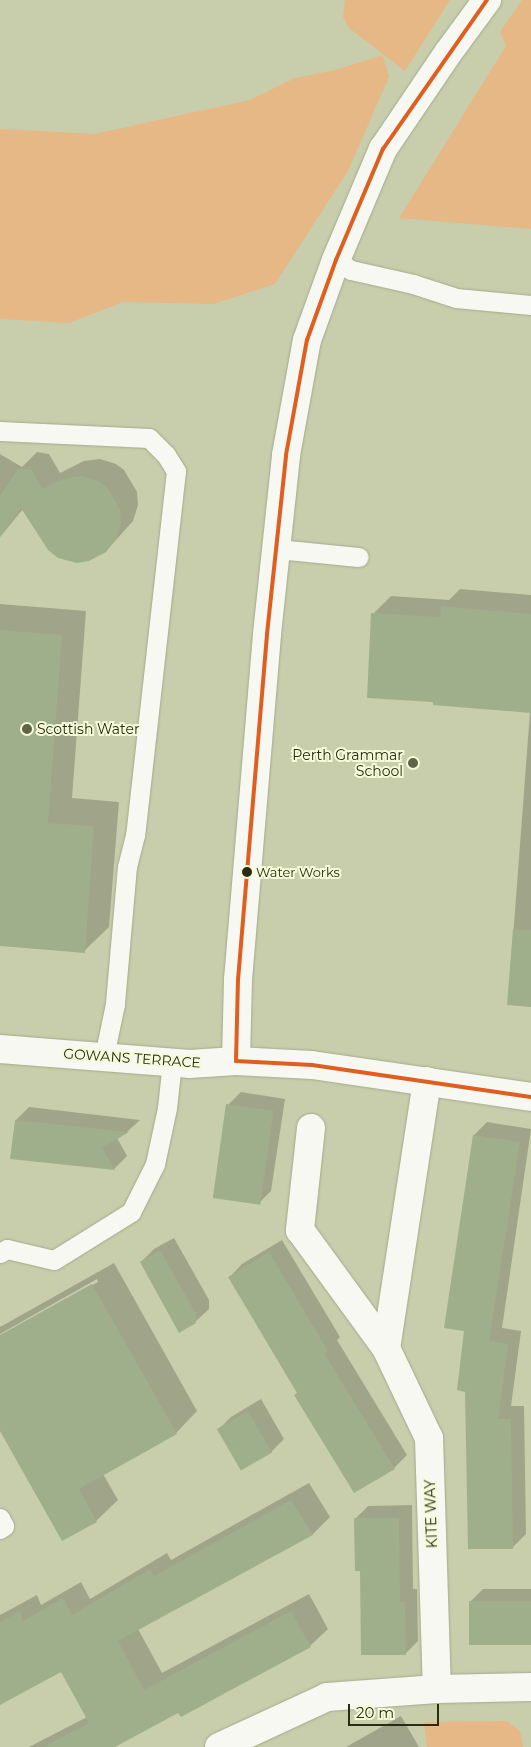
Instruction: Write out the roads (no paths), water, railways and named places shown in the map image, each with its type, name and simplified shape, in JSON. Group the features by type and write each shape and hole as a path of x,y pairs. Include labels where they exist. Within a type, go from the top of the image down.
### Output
{"street":[{"path":"236,1061 239,970 267,634 286,455 307,340 336,260 383,149 448,53 488,0"},
{"name":"GOWANS TERRACE","path":"0,1050 104,1056 189,1064 236,1061 312,1065 531,1097"},
{"path":"386,1348 427,1081"},
{"name":"KITE WAY","path":"311,1128 300,1230 386,1348 429,1438 436,1689"},
{"path":"219,1747 328,1697 436,1689 531,1688"}],"lane":[{"path":"336,260 350,270 413,284 456,298 531,305"},
{"path":"0,431 149,438 166,455 176,471 135,835 127,866 115,1004 104,1056"},
{"path":"277,549 359,557"},
{"path":"0,1252 7,1248 54,1260 131,1212 155,1164 168,1108 172,1062"},
{"path":"0,1518 4,1526 0,1529"}],"place":[{"name":"Scottish Water","path":"27,729"},
{"name":"Perth Grammar School","path":"413,763"},
{"name":"Water Works","path":"247,872"}]}
